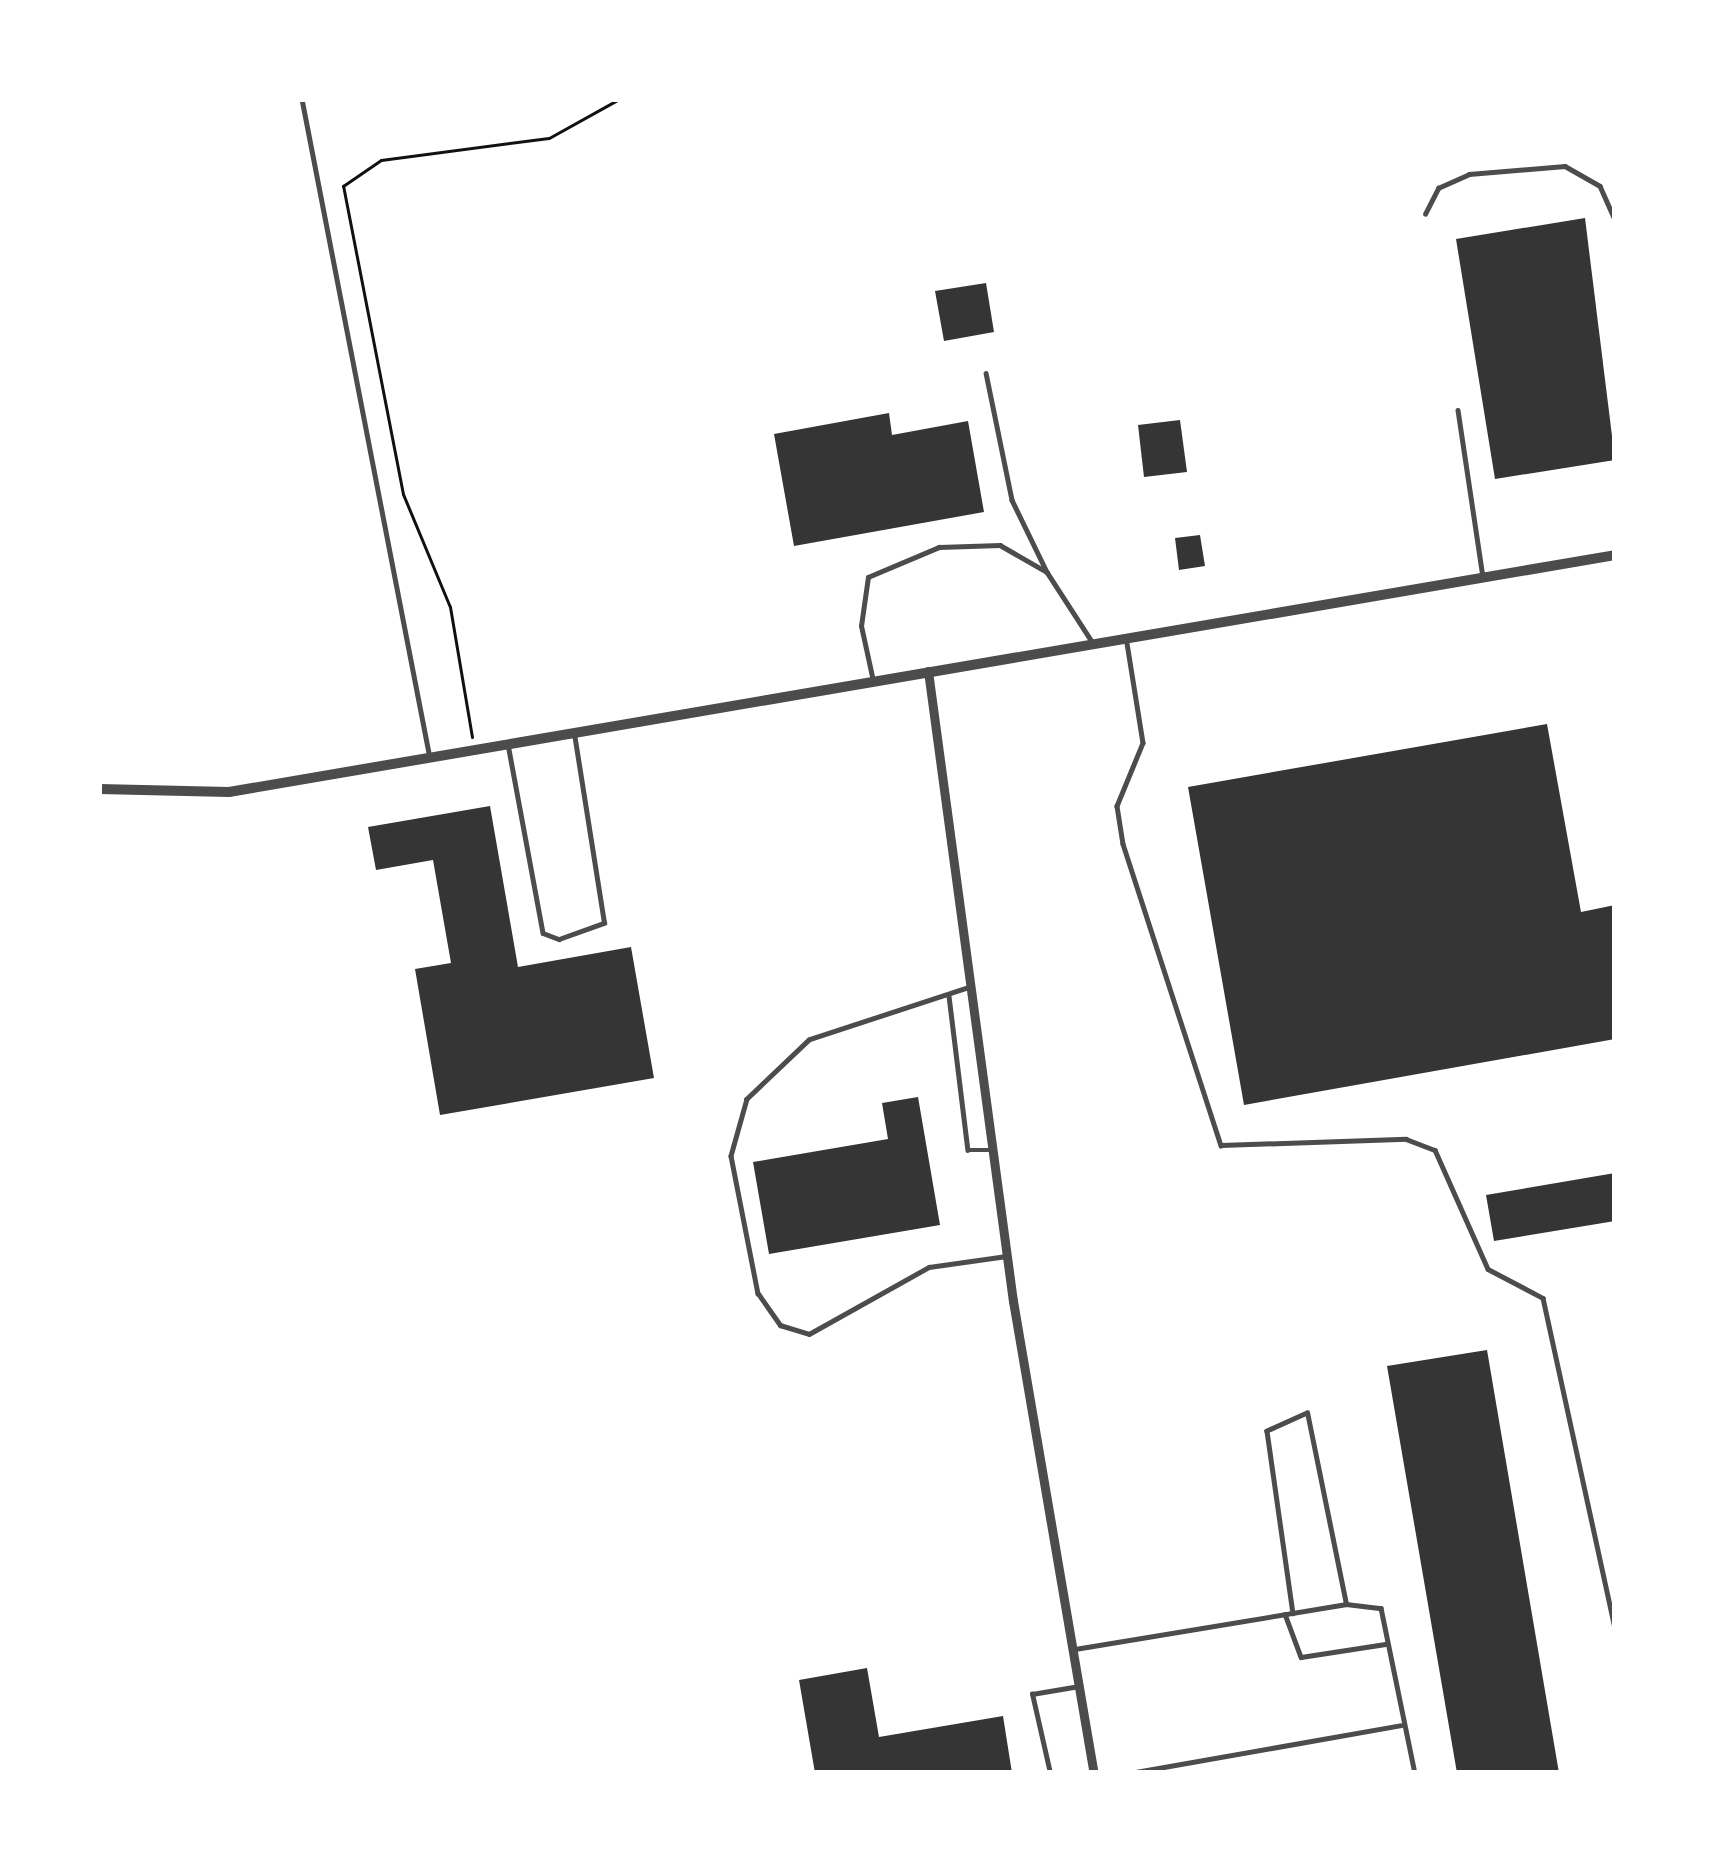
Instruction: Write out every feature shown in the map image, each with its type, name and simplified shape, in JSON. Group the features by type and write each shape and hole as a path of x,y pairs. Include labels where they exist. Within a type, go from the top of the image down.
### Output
{"street":[{"path":"99,789 187,796 1615,555"},
{"path":"928,671 1007,1256 1094,1773"}],"lane":[{"path":"302,99 430,758"},
{"path":"1426,214 1438,188 1469,174 1565,166 1600,186 1615,219"},
{"path":"986,373 1012,500 1047,572 1094,643"},
{"path":"1458,410 1483,578"},
{"path":"873,681 861,626 868,577 897,557 1000,545 1047,572"},
{"path":"1126,638 1143,743 1117,806 1123,844 1221,1145 1406,1139 1435,1150 1488,1269 1543,1298 1615,1629"},
{"path":"508,744 543,933 559,939 604,922 574,733"},
{"path":"970,987 809,1040 747,1099 731,1156 758,1293 780,1325 809,1334 929,1267 1007,1256"},
{"path":"948,993 968,1150 993,1150"},
{"path":"1346,1604 1307,1414 1267,1432 1289,1613 1301,1657 1388,1644"},
{"path":"1075,1649 1374,1600 1415,1773"},
{"path":"1050,1773 1032,1694 1080,1686"},
{"path":"1130,1773 1401,1725"}],"path":[{"path":"474,750 454,619 404,494 343,186 382,160 549,138 619,99"}],"building":[{"path":"1585,218 1615,460 1495,479 1456,239"},
{"path":"986,283 994,332 944,341 935,291"},
{"path":"889,413 892,435 968,421 984,512 794,546 774,434"},
{"path":"1180,420 1187,472 1144,477 1138,425"},
{"path":"1200,535 1205,566 1179,570 1175,538"},
{"path":"1547,724 1581,912 1615,905 1615,1039 1244,1105 1188,787"},
{"path":"490,806 518,967 631,947 654,1078 440,1115 415,969 451,963 433,860 376,870 368,827"},
{"path":"918,1097 940,1225 769,1254 753,1162 888,1139 882,1103"},
{"path":"1615,1173 1615,1221 1494,1241 1486,1195"},
{"path":"1487,1350 1559,1773 1457,1773 1387,1366"},
{"path":"867,1668 879,1737 1003,1716 1012,1773 815,1773 799,1680"}]}
